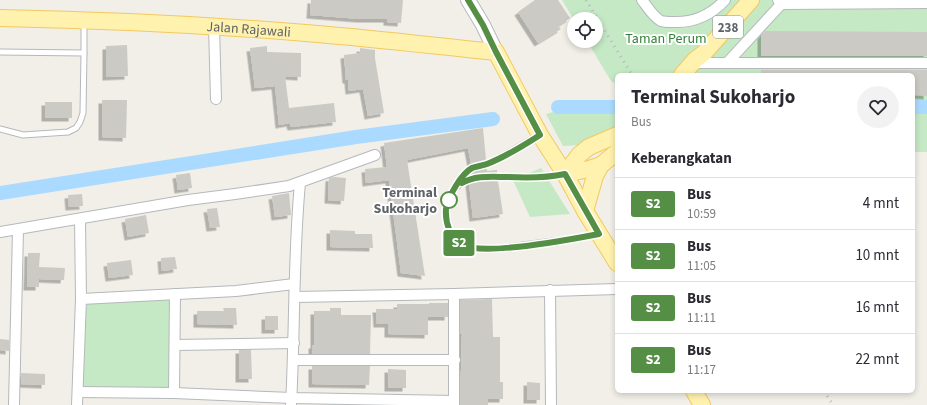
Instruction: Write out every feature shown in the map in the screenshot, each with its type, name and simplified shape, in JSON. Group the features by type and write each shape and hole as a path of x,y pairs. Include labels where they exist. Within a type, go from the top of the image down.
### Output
{"main road":[{"path":"468,0 483,25 540,135 565,174 585,211 615,260"},
{"name":"238","path":"694,66 751,0"},
{"name":"Jalan Rajawali","path":"0,18 214,26 318,34 496,52"},
{"path":"550,152 573,151 589,147 615,136"},
{"path":"565,174 579,155 589,147"},
{"path":"565,174 601,165 615,154"},
{"path":"585,211 595,176 601,165"},
{"path":"695,393 702,405"}],"street":[{"path":"642,0 656,18 666,22 678,23 696,20 704,16 719,2"},
{"path":"727,63 781,1 927,2"},
{"path":"214,26 216,99"},
{"path":"694,66 727,63 927,62"},
{"path":"0,232 180,201 279,188 300,183 375,155"},
{"path":"292,401 294,360 294,284 300,183"},
{"path":"77,405 81,299 80,219"},
{"path":"14,405 18,230"},
{"path":"81,299 236,291 294,284"},
{"path":"295,297 615,289"},
{"path":"550,290 551,405"},
{"path":"174,393 175,294"},
{"path":"78,392 174,393 292,401 454,403 454,294"},
{"path":"175,345 294,343"},
{"path":"294,360 455,360"}],"lane":[{"path":"0,129 23,135 63,132 76,128 83,113 83,20"},
{"path":"0,52 84,53"},
{"path":"487,164 540,135"},
{"path":"472,168 462,177 449,197 446,208 446,217 451,233 464,246 488,250 599,234"},
{"path":"498,177 550,177 565,174"},
{"path":"454,190 468,180"}],"green space":[{"name":"Taman Perum","path":"562,0 927,0 927,152 915,152 915,73 615,73 615,83 611,81 591,48 603,48 603,12 569,12"},
{"path":"561,110 615,110 615,132 581,145 563,146 546,114"},
{"path":"541,168 570,214 530,217 513,180"},
{"path":"175,294 174,393 78,392 84,296"}],"building":[{"path":"311,0 403,0 401,23 387,22 387,19 360,19 310,15"},
{"path":"535,0 558,0 567,14 567,20 558,26 561,29 538,43 518,12"},
{"path":"765,31 927,32 927,56 761,56 761,36"},
{"path":"127,45 128,76 106,77 106,46"},
{"path":"267,46 267,52 301,53 301,77 285,76 289,108 334,103 336,122 291,127 290,123 279,125 275,86 255,88 250,48"},
{"path":"360,48 375,50 384,113 368,116 363,89 349,91 348,80 346,80 344,55 360,53"},
{"path":"761,70 927,70 927,96 915,95 915,73 761,73"},
{"path":"102,100 127,100 126,138 102,137"},
{"path":"45,102 72,102 72,118 45,118"},
{"path":"483,128 486,160 483,162 483,165 487,168 487,171 497,170 494,177 498,181 503,214 473,218 469,183 472,179 470,175 476,168 475,165 471,164 468,148 407,160 425,276 401,273 389,180 366,183 365,169 387,167 384,143"},
{"path":"190,173 192,188 178,190 176,175"},
{"path":"329,178 346,178 344,201 328,200"},
{"path":"289,193 291,215 275,217 272,196"},
{"path":"82,194 83,206 69,207 68,195"},
{"path":"217,208 220,227 210,228 207,209"},
{"path":"146,215 149,233 128,237 125,219"},
{"path":"330,230 355,231 355,234 372,234 373,248 330,247"},
{"path":"28,253 40,253 39,267 65,268 64,280 39,279 39,287 27,287"},
{"path":"175,257 177,269 162,271 161,258"},
{"path":"131,260 133,275 109,278 107,263"},
{"path":"492,299 493,337 500,337 500,382 503,382 503,399 488,399 488,405 460,405 462,334 460,334 460,300"},
{"path":"448,303 448,317 428,317 428,335 388,334 388,324 377,324 376,309 397,309 397,304"},
{"path":"223,308 236,308 237,325 197,324 197,311 224,311"},
{"path":"330,308 341,308 341,315 371,315 370,354 312,354 312,345 314,345 314,311 330,311"},
{"path":"265,316 278,316 278,330 265,330"},
{"path":"0,339 9,340 9,351 0,350"},
{"path":"239,350 251,350 252,379 239,379"},
{"path":"312,366 370,366 369,385 312,384"},
{"path":"388,369 406,370 406,388 388,388"},
{"path":"21,373 45,374 45,385 21,384"},
{"path":"527,382 540,383 540,400 527,400"}],"waterway":[{"path":"558,107 615,107"},
{"path":"915,107 927,107"},
{"path":"0,193 356,137 493,119"}],"railway":[{"path":"586,0 631,73"},
{"path":"825,393 833,405"}],"bus line":[{"name":"S2","path":"462,183 482,177 550,177 565,174 599,234 488,250 464,246 458,242 451,233 446,217 446,208 449,197 462,177 472,168 487,164 540,135 483,25 468,0"}],"place":[{"name":"Terminal Sukoharjo","path":"449,200"}]}
